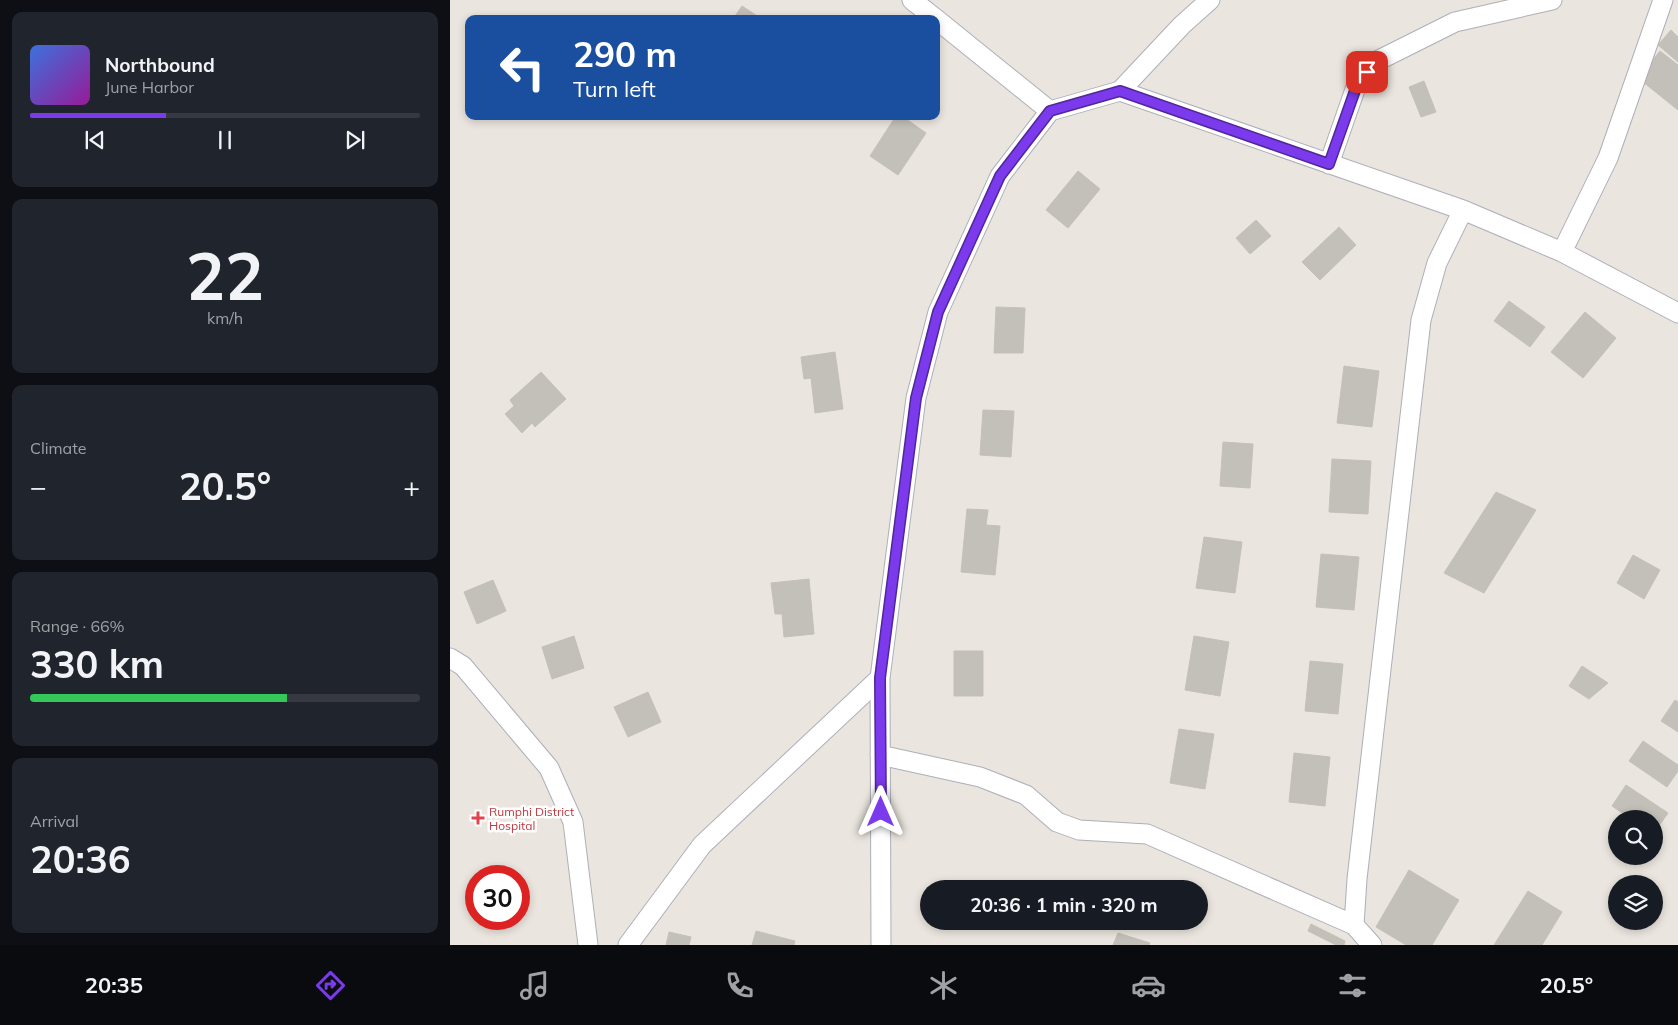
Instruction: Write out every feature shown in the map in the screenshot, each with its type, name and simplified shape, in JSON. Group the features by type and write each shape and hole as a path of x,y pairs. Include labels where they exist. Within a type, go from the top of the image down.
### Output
{"street":[{"path":"912,0 931,15"},
{"path":"881,945 880,678 916,398 938,312 1000,176 1050,111 1120,91 1182,25 1210,0"},
{"path":"1329,164 1358,82 1375,62 1455,22 1552,0"},
{"path":"1562,252 1608,158 1663,0"},
{"path":"940,22 1050,111"},
{"path":"1120,91 1463,210 1562,252 1678,313"},
{"path":"1354,925 1357,879 1421,320 1437,263 1463,210"},
{"path":"450,658 463,666 548,768 573,822 588,945"},
{"path":"628,945 702,845 880,678"},
{"path":"880,756 980,777 1026,795 1057,822 1079,830 1146,834 1354,925 1372,945"}],"building":[{"path":"742,6 756,15 736,15"},
{"path":"1671,30 1678,37 1678,62 1658,45"},
{"path":"1660,51 1678,65 1678,110 1638,78"},
{"path":"1424,81 1436,112 1421,117 1409,87"},
{"path":"893,120 908,120 926,133 898,175 870,156"},
{"path":"1078,171 1100,189 1068,228 1046,210"},
{"path":"1256,220 1271,236 1250,254 1236,238"},
{"path":"1339,227 1356,245 1320,280 1302,262"},
{"path":"1509,301 1545,327 1530,347 1494,321"},
{"path":"996,307 1025,308 1023,353 994,353"},
{"path":"1585,312 1616,338 1583,378 1551,352"},
{"path":"835,352 843,409 815,413 811,378 804,379 801,357"},
{"path":"1344,366 1379,371 1372,427 1337,423"},
{"path":"541,372 566,399 535,427 532,423 522,433 505,414 514,406 510,400"},
{"path":"983,410 1014,411 1011,457 980,455"},
{"path":"1223,442 1253,444 1250,488 1220,486"},
{"path":"1332,459 1371,461 1368,514 1329,512"},
{"path":"1496,492 1536,510 1484,593 1444,573"},
{"path":"967,509 988,510 986,525 1000,526 995,575 961,572"},
{"path":"1204,537 1242,542 1235,593 1196,588"},
{"path":"1321,554 1359,557 1354,610 1316,607"},
{"path":"1633,555 1660,570 1644,599 1617,583"},
{"path":"809,579 814,634 784,637 782,614 775,614 771,583"},
{"path":"493,580 506,611 477,624 464,592"},
{"path":"574,636 584,668 552,679 542,647"},
{"path":"1194,636 1229,642 1220,696 1185,690"},
{"path":"954,651 983,651 983,696 954,696"},
{"path":"1310,661 1343,664 1338,714 1305,711"},
{"path":"1582,666 1608,683 1589,699 1569,686"},
{"path":"648,692 661,722 628,737 614,707"},
{"path":"1675,700 1678,702 1678,732 1661,721"},
{"path":"1179,729 1214,734 1205,789 1170,783"},
{"path":"1643,741 1678,765 1678,771 1667,787 1629,761"},
{"path":"1294,753 1330,757 1325,806 1289,802"},
{"path":"1626,785 1668,813 1663,820 1663,810 1618,810 1612,806"},
{"path":"1409,870 1459,900 1432,945 1406,945 1376,927"},
{"path":"1528,891 1562,912 1542,945 1494,945"},
{"path":"1311,924 1345,941 1344,945 1336,945 1308,931"},
{"path":"756,931 795,941 794,945 752,945"},
{"path":"669,932 691,937 689,945 666,945"},
{"path":"1118,933 1150,943 1149,945 1113,945"}],"place":[{"name":"Rumphi District Hospital","path":"478,818"}],"route":[{"path":"881,812 880,678 916,398 938,312 1000,176 1050,111 1120,91 1329,164 1358,82 1367,72"}]}
